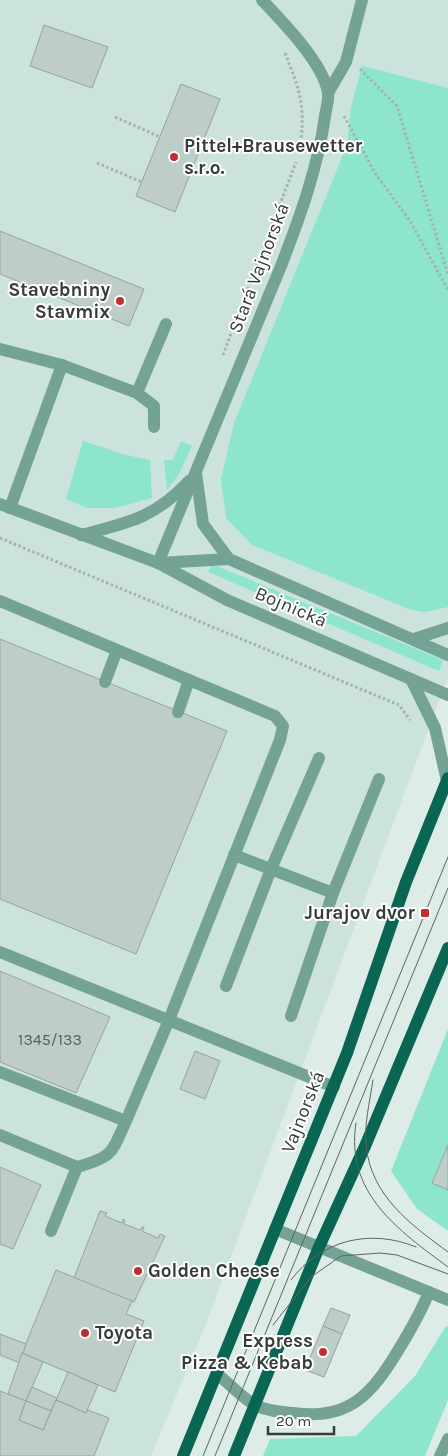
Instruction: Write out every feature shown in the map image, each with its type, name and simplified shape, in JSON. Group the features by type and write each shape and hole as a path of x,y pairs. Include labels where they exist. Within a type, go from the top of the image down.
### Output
{"main road":[{"name":"Vajnorská","path":"183,1456 334,1087 406,882 447,779"},
{"path":"234,1456 319,1247 366,1144 448,948"}],"street":[{"path":"262,0 295,36 309,55 328,93"},
{"path":"328,93 346,62 362,0"},
{"name":"Stará Vajnorská","path":"158,563 297,225 322,137 328,93"},
{"path":"137,392 166,324"},
{"path":"0,349 62,364 137,392 154,406 154,427"},
{"path":"5,506 62,364"},
{"name":"Stará Vajnorská","path":"81,535 135,521 171,500 196,473"},
{"name":"Bojnická","path":"196,473 202,524 229,559"},
{"name":"Bojnická","path":"5,506 158,563 227,600 448,695"},
{"name":"Bojnická","path":"158,563 229,559 448,655"},
{"path":"0,601 275,716 283,726 280,740 169,1020 111,1153 104,1159 77,1167 0,1135"},
{"path":"414,639 448,628"},
{"path":"104,682 117,650"},
{"path":"178,712 189,680"},
{"path":"412,680 435,728 447,779"},
{"path":"226,986 272,869 319,758"},
{"path":"291,1016 333,893 379,779"},
{"path":"234,855 333,893"},
{"path":"0,952 334,1087"},
{"path":"0,1072 126,1121"},
{"path":"51,1231 77,1167"},
{"path":"275,1228 448,1300"},
{"path":"217,1374 255,1405 272,1410 305,1415 334,1412 357,1402 380,1380 420,1313 429,1292"},
{"path":"440,1456 448,1439"}],"path":[{"path":"283,48 299,90 304,114 301,143"},
{"path":"346,62 358,67 372,79 397,106 448,275"},
{"path":"344,116 375,173 410,221 448,290"},
{"path":"114,117 160,137"},
{"path":"222,358 300,152"},
{"path":"97,163 142,182"},
{"path":"0,538 399,704 415,727"}],"shaded area":[{"path":"0,0 448,0 448,677 204,1329 151,1456 0,1456"}],"green space":[{"path":"362,66 448,88 448,607 424,612 409,609 252,545 226,518 221,479 234,423 347,145 351,107"},
{"path":"83,441 126,455 150,460 152,498 114,508 87,508 66,499"},
{"path":"181,441 192,446 179,474 167,490 164,460 173,460"},
{"path":"212,564 443,660 439,671 208,572"},
{"path":"448,1029 448,1145 432,1183 448,1190 448,1231 417,1209 391,1171"},
{"path":"446,1326 448,1327 448,1400 425,1456 263,1456 270,1439 356,1436 415,1376"}],"building":[{"path":"44,25 108,47 92,88 30,66"},
{"name":"Pittel+Brausewetter s.r.o.","path":"181,84 220,99 175,212 136,196"},
{"path":"0,231 144,289 129,326 0,274"},
{"path":"0,639 227,731 136,954 0,899"},
{"path":"0,971 110,1017 76,1093 0,1062"},
{"path":"195,1051 220,1061 205,1099 180,1089"},
{"path":"448,1145 448,1190 432,1183"},
{"path":"0,1167 41,1185 13,1249 0,1244"},
{"path":"100,1211 107,1213 105,1216 122,1223 123,1219 125,1220 124,1224 140,1230 144,1227 142,1231 158,1238 160,1234 165,1236 134,1302 74,1278"},
{"name":"Toyota","path":"56,1270 132,1301 126,1314 144,1321 115,1392 22,1353"},
{"path":"331,1308 350,1315 342,1334 323,1326"},
{"name":"Express Pizza & Kebab","path":"323,1326 342,1334 324,1377 305,1370"},
{"path":"0,1334 26,1344 20,1363 0,1355"},
{"path":"22,1353 43,1362 26,1401 8,1394"},
{"path":"68,1372 98,1385 86,1413 56,1400"},
{"path":"32,1387 57,1398 51,1411 26,1401"},
{"path":"0,1391 26,1401 19,1420 43,1430 56,1400 86,1413 88,1410 109,1418 94,1456 0,1456"},
{"path":"26,1401 51,1411 43,1430 19,1420"}],"tram line":[{"path":"203,1456 448,857"},
{"path":"215,1456 448,888"},
{"path":"373,1080 366,1137 369,1163 384,1194 395,1207 420,1231 448,1252"},
{"path":"356,1123 355,1148 359,1170 367,1190 394,1224 448,1267"},
{"path":"291,1280 303,1266 317,1255 348,1241 381,1239 399,1241 416,1247"},
{"path":"273,1325 311,1277 341,1256 380,1253 397,1255 448,1274"}],"place":[{"name":"Pittel+Brausewetter s.r.o.","path":"174,157"},
{"name":"Stavebniny Stavmix","path":"120,301"},
{"name":"Jurajov dvor","path":"425,913"},
{"name":"Golden Cheese","path":"138,1271"},
{"name":"Toyota","path":"85,1333"},
{"name":"Express Pizza & Kebab","path":"323,1352"}]}
